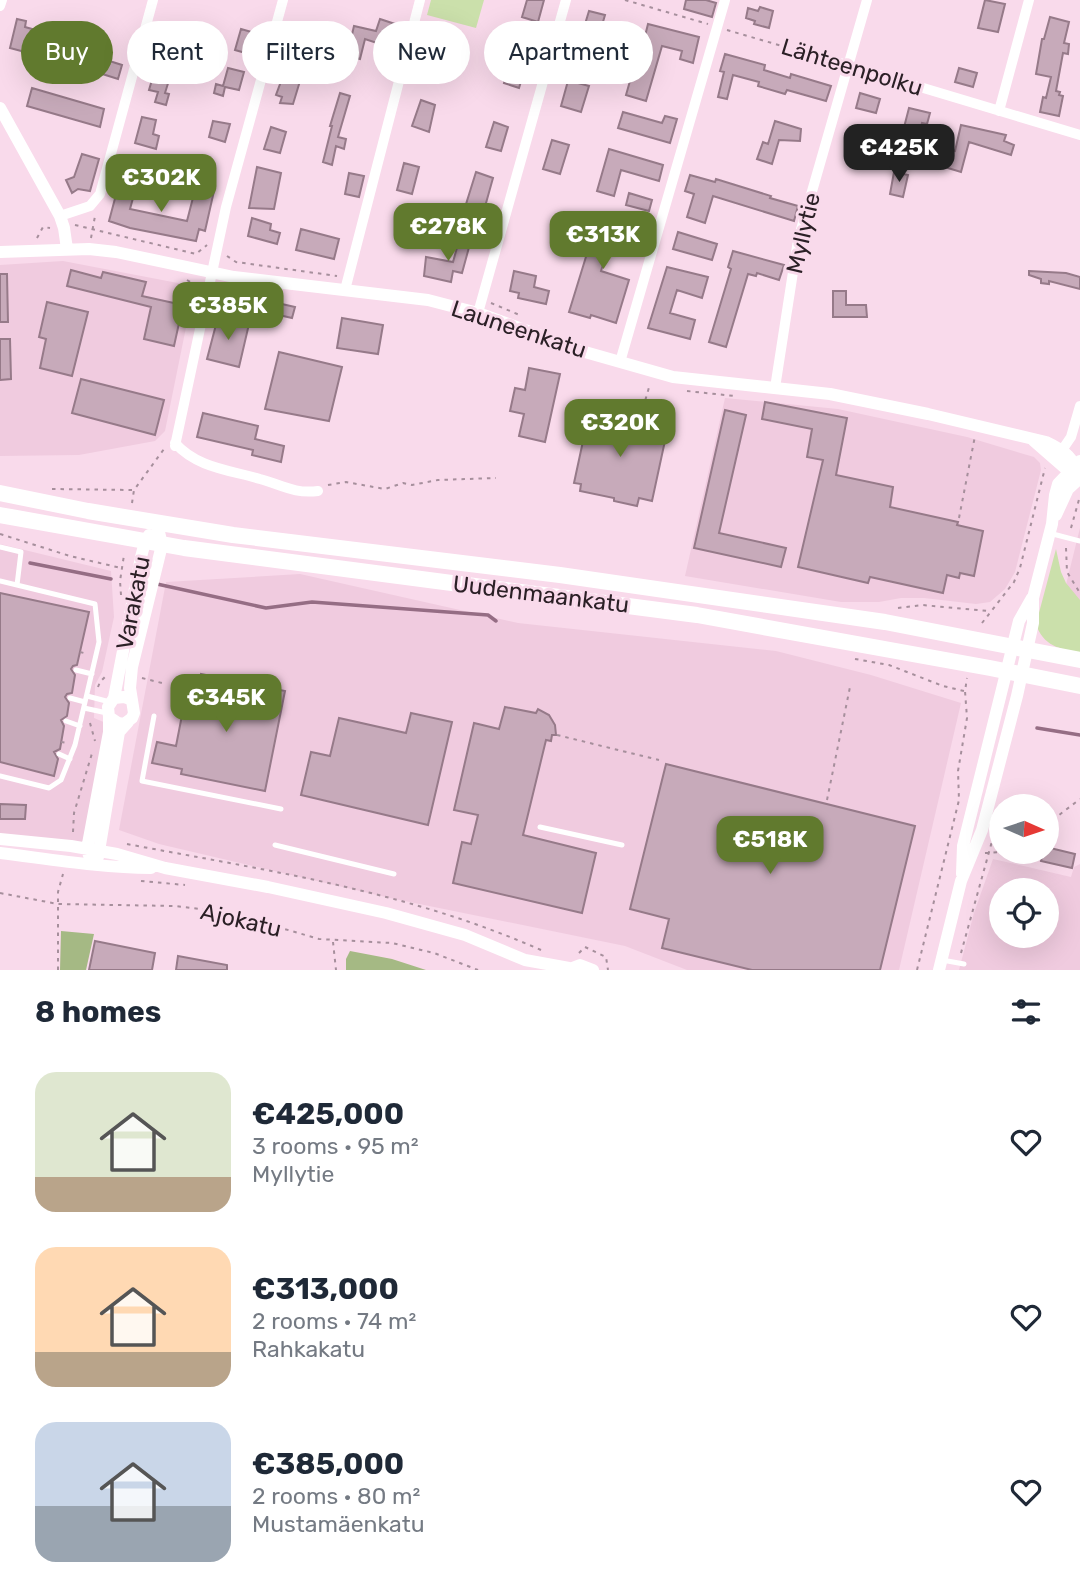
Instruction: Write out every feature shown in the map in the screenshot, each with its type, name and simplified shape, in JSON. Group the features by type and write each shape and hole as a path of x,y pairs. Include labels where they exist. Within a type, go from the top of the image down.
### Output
{"main road":[{"name":"Uudenmaankatu","path":"0,493 157,523 306,545 682,592 885,622 1080,660"},
{"name":"Uudenmaankatu","path":"0,515 160,553 685,613 1080,686"}],"street":[{"path":"0,6 2,0"},
{"path":"62,222 90,206 100,194 153,0"},
{"path":"283,0 217,243 175,445 184,454 206,465 302,493 318,491"},
{"path":"346,283 420,0"},
{"path":"478,313 566,0"},
{"path":"620,362 725,0"},
{"name":"Myllytie","path":"775,388 798,240 867,0"},
{"path":"999,111 1029,0"},
{"name":"Lähteenpolku","path":"800,51 1080,135"},
{"path":"0,108 62,222 67,249"},
{"name":"Launeenkatu","path":"0,252 67,249 116,252 260,281 346,283 478,313 620,362 673,377 830,394 928,414 1038,445 1046,442 1063,450 1074,465"},
{"path":"1054,461 1071,438 1080,405"},
{"path":"1038,445 1054,461 1074,465"},
{"path":"1050,529 1068,489 1080,478 1074,465"},
{"path":"940,965 961,881 963,846 1021,647 1033,623 1032,598 1050,529 1058,484 1074,465"},
{"name":"Varakatu","path":"93,864 110,708 143,549 157,523"},
{"name":"Varakatu","path":"132,700 132,667 160,553 157,523"},
{"path":"124,696 132,700 134,713 128,722 118,723 110,708 124,696"},
{"name":"Varakatu","path":"94,850 119,732 128,722"},
{"name":"Ajokatu","path":"0,839 117,854 165,869 268,887 386,913 465,935 525,960 568,969 580,965 593,970"},
{"name":"Ajokatu","path":"0,853 116,868 165,869"},
{"name":"Ajokatu","path":"525,960 539,970"}],"lane":[{"path":"1050,529 1080,541"},
{"path":"0,547 21,552 16,585"},
{"path":"0,581 95,604 99,642 80,726 61,779 49,788 0,776"},
{"path":"76,670 92,674"},
{"path":"70,698 85,702 92,710 110,708"},
{"path":"85,702 95,698 110,708"},
{"path":"154,716 142,781 281,809"},
{"path":"65,721 80,726"},
{"path":"59,754 70,759"},
{"path":"540,827 622,845"},
{"path":"275,845 394,874"},
{"path":"940,965 961,964"}],"path":[{"name":"Lähteenpolku","path":"625,0 800,51"},
{"path":"36,240 43,227 62,222 196,254 209,242 217,243 224,246 230,259 236,262 346,283"},
{"path":"482,298 522,316"},
{"path":"643,408 650,383"},
{"path":"959,518 975,435"},
{"path":"982,623 1014,582 1020,568 1045,468 1039,456 1038,445"},
{"path":"318,491 331,483 346,482 386,489 403,483 412,485 438,480 496,478"},
{"path":"48,490 134,490"},
{"path":"0,534 122,569"},
{"path":"121,594 124,555"},
{"path":"898,608 922,605 990,611"},
{"path":"855,659 890,665 943,686 965,691"},
{"path":"95,698 100,682 110,670"},
{"path":"917,970 959,800 958,771 967,718 967,678"},
{"path":"827,800 850,687"},
{"path":"71,846 74,813 95,740 89,720 92,710"},
{"path":"557,735 659,760"},
{"path":"1059,815 1080,799"},
{"path":"961,964 989,858"},
{"path":"58,970 60,882 68,870 69,860"},
{"path":"142,881 185,885"},
{"name":"Ajokatu","path":"0,893 58,904 176,906 226,912 305,936 333,941 392,943 434,953 478,970"},
{"path":"333,941 336,970"}],"shaded area":[{"path":"63,261 183,284 193,293 165,431 155,441 79,455 0,456 0,265"},
{"path":"725,398 838,409 967,437 1034,457 1040,463 1041,470 1015,572 1005,589 990,602 976,604 924,598 841,602 685,576"},
{"path":"1080,528 1080,632 1057,621"},
{"path":"0,544 111,571 114,617 102,672 95,685 94,718 106,723 85,846 0,835"},
{"path":"300,574 518,623 776,651 871,675 961,703 899,970 687,970 625,946 390,898 159,844 119,830 166,582"},
{"path":"991,864 1015,864 1071,877 1074,867 1080,864 1080,970 959,970 974,913"}],"green space":[{"path":"431,0 484,0 476,28 470,26 470,21 450,21 427,15"},
{"path":"1056,549 1066,583 1080,600 1080,653 1048,642 1036,624"},
{"path":"61,931 94,934 86,970 60,970"},
{"path":"350,951 392,959 426,970 346,970 346,959"}],"building":[{"path":"527,0 544,0 538,21 522,17"},
{"path":"686,0 716,3 712,17 684,9"},
{"path":"985,0 1005,4 998,32 978,28"},
{"path":"760,7 773,11 769,28 754,24 755,21 746,18 748,8 758,11"},
{"path":"589,11 605,15 603,21 586,21"},
{"path":"1050,17 1069,22 1064,43 1069,44 1068,54 1063,53 1056,91 1063,96 1059,116 1040,112 1051,77 1036,74 1042,39"},
{"path":"17,19 26,21 21,21 21,51 10,48"},
{"path":"653,25 699,37 693,63 680,59 682,51 662,46 653,77"},
{"path":"359,27 373,30 373,42 365,39 360,59 359,59"},
{"path":"241,29 242,29 242,52 235,50"},
{"path":"725,54 765,65 764,70 790,78 791,74 831,86 826,101 787,90 785,94 758,86 759,82 733,75 727,99 718,97 724,72 720,71"},
{"path":"113,62 122,65 118,79 113,77"},
{"path":"228,68 242,72 239,90 225,87 223,96 214,93 216,84 228,84"},
{"path":"959,68 977,73 973,87 955,82"},
{"path":"151,84 168,84 166,105 155,102 158,92 149,90"},
{"path":"280,84 299,84 293,104 280,103 282,97 276,95"},
{"path":"567,84 589,86 581,112 561,106"},
{"path":"629,84 651,84 646,101 626,95"},
{"path":"32,88 104,109 100,127 27,106"},
{"path":"340,93 350,96 338,137 346,139 344,149 336,146 332,165 323,162"},
{"path":"860,93 880,99 876,113 856,108"},
{"path":"421,100 435,105 429,132 412,126"},
{"path":"909,108 930,113 927,124 922,123 918,139 902,135"},
{"path":"623,112 662,123 665,116 677,119 670,143 618,128"},
{"path":"142,117 156,120 153,134 159,136 156,149 135,143"},
{"path":"213,121 230,124 225,142 209,137"},
{"path":"775,121 801,129 800,141 779,140 772,164 757,159 763,142 768,144"},
{"path":"494,122 508,127 501,151 486,147"},
{"path":"961,125 1006,135 1004,141 1014,145 1011,155 969,142 961,172 938,165 943,148 955,151"},
{"path":"271,127 286,132 280,153 264,149"},
{"path":"552,140 569,145 560,174 543,169"},
{"path":"609,149 663,165 659,181 621,170 614,196 597,191"},
{"path":"82,154 99,159 90,191 78,189 72,193 66,180 74,177"},
{"path":"404,163 419,167 412,194 397,190"},
{"path":"257,167 281,173 274,209 249,208"},
{"path":"476,172 493,178 481,221 462,217"},
{"path":"894,172 908,175 903,197 890,194"},
{"path":"349,173 364,176 359,197 345,194"},
{"path":"690,175 715,182 716,179 798,206 794,221 713,196 705,223 687,217 694,194 685,191"},
{"path":"121,176 138,180 130,209 187,221 196,186 214,191 205,231 199,229 196,241 130,228 109,221"},
{"path":"629,193 652,200 649,211 626,205"},
{"path":"593,214 645,230 639,247 611,239 601,271 629,280 616,323 569,312 593,234 588,232"},
{"path":"252,218 271,224 270,230 280,233 277,244 248,236"},
{"path":"301,229 339,239 334,259 296,250"},
{"path":"678,232 717,244 712,260 673,249"},
{"path":"460,237 471,240 462,273 453,271 451,282 424,276 426,257 453,262"},
{"path":"733,251 784,265 779,280 757,273 756,276 748,274 726,347 709,342 731,269 728,267"},
{"path":"667,267 708,277 702,298 677,290 670,313 695,320 690,339 648,328"},
{"path":"71,270 101,278 103,272 146,282 142,296 183,305 174,346 144,339 151,307 67,286"},
{"path":"514,271 536,276 534,287 549,291 546,304 518,298 519,293 510,291"},
{"path":"1029,271 1066,273 1080,277 1080,289 1049,281 1049,284 1041,283 1041,279 1029,275"},
{"path":"0,274 7,274 8,322 0,322"},
{"path":"833,291 846,291 846,305 866,305 867,317 833,317"},
{"path":"260,299 295,307 292,318 257,310"},
{"path":"47,302 88,312 72,376 40,368 46,339 39,337"},
{"path":"218,317 249,324 239,367 207,359"},
{"path":"342,318 383,325 378,354 337,348"},
{"path":"0,339 10,339 11,379 0,380"},
{"path":"279,352 342,367 329,421 265,409"},
{"path":"529,368 560,374 545,442 519,436 524,414 510,411 515,388 525,390"},
{"path":"81,379 164,400 155,435 72,413"},
{"path":"765,402 847,418 836,475 893,487 890,507 958,522 957,525 983,531 974,576 960,573 959,578 947,575 943,593 870,577 868,583 798,567 823,460 807,457 812,429 762,419"},
{"path":"725,410 746,415 719,533 786,548 781,567 694,548"},
{"path":"604,412 658,423 656,434 666,436 652,501 639,498 637,506 614,501 614,498 580,491 581,484 574,483 588,418 602,421"},
{"path":"203,413 258,426 255,439 284,446 281,462 252,455 253,450 197,437"},
{"path":"0,593 89,612 77,665 71,669 75,675 72,693 65,697 69,703 67,716 61,720 64,726 60,749 54,752 58,759 54,776 0,762"},
{"path":"201,674 285,691 265,791 181,774 182,769 152,763 157,742 176,746 185,700 196,702"},
{"path":"505,707 536,713 538,709 549,715 555,725 556,735 552,735 551,741 546,740 523,835 596,853 582,913 453,883 462,842 471,844 478,815 454,810 474,723 499,729"},
{"path":"411,713 452,722 428,825 301,795 311,752 330,756 339,718 406,733"},
{"path":"666,764 915,826 880,970 752,970 662,948 669,919 630,909"},
{"path":"0,804 26,805 25,819 0,819"},
{"path":"1059,850 1075,854 1072,868 1054,864 1059,864"},
{"path":"95,941 155,953 152,970 89,970"},
{"path":"178,956 227,965 227,970 176,970"}],"waterway":[{"path":"30,563 111,579"},
{"path":"157,584 266,608 312,602 488,615 496,621"},
{"path":"1037,728 1080,735"}]}
